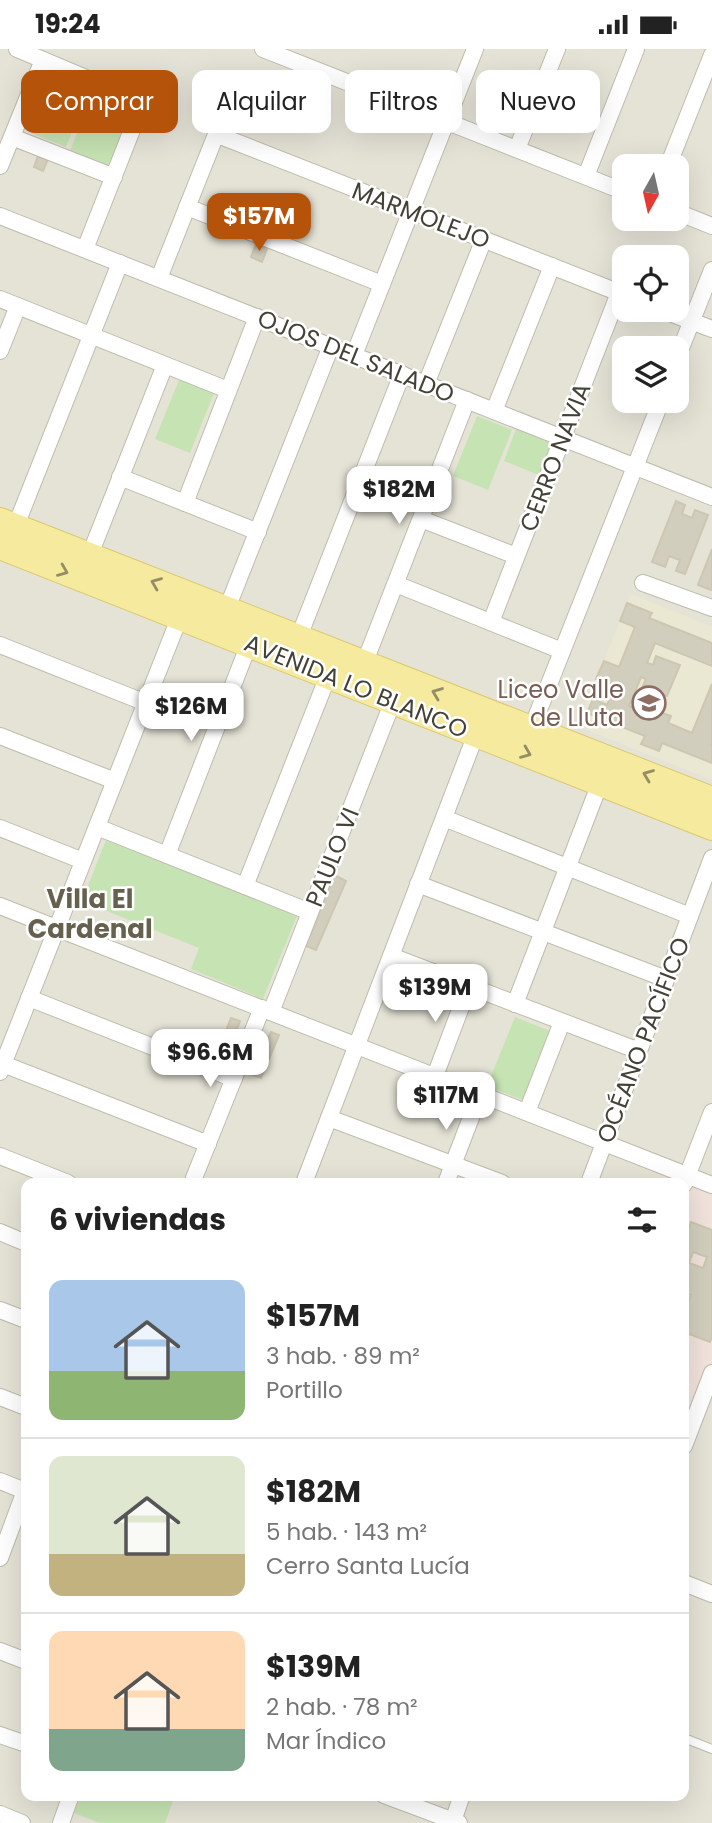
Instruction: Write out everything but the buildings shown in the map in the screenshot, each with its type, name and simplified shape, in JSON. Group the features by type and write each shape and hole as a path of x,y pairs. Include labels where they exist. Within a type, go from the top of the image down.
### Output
{"main road":[{"name":"AVENIDA LO BLANCO","path":"5,532 89,557 184,606 249,644 328,676 600,783 702,810"},
{"name":"AVENIDA LO BLANCO","path":"5,532 184,606 226,611 531,730 702,810"}],"street":[{"path":"17,49 143,102 85,249"},
{"path":"263,49 284,53 345,79"},
{"path":"462,81 475,49"},
{"path":"517,149 556,49"},
{"path":"586,176 636,49"},
{"path":"673,154 712,55"},
{"path":"0,166 43,60"},
{"path":"462,127 612,187"},
{"path":"354,355 441,133"},
{"name":"MARMOLEJO","path":"187,207 217,135 612,290"},
{"path":"12,137 114,177"},
{"path":"159,278 187,207 382,284"},
{"name":"OJOS DEL SALADO","path":"0,216 711,495"},
{"path":"690,217 712,226"},
{"path":"425,383 484,239"},
{"path":"5,532 92,335 120,263"},
{"path":"494,411 552,266"},
{"path":"686,336 712,270"},
{"path":"0,299 228,390"},
{"path":"0,351 18,306"},
{"path":"185,503 257,317"},
{"name":"CERRO NAVIA","path":"491,622 612,318"},
{"path":"689,320 712,330"},
{"path":"226,611 331,346"},
{"path":"89,557 165,365"},
{"path":"298,639 402,374"},
{"path":"365,664 467,400"},
{"path":"531,730 656,413"},
{"path":"120,477 258,532"},
{"path":"421,519 516,556"},
{"path":"643,583 712,608"},
{"path":"396,584 562,651"},
{"path":"184,606 2,1068 208,1144"},
{"path":"167,855 249,644"},
{"path":"0,645 146,703"},
{"path":"245,886 328,676"},
{"name":"PAULO VI","path":"194,1178 234,1079 310,912 393,701"},
{"path":"306,1178 475,734"},
{"path":"0,736 115,781"},
{"path":"515,1004 600,783"},
{"path":"443,818 690,916"},
{"path":"97,827 310,912"},
{"path":"0,828 83,861"},
{"name":"OCÉANO PACÍFICO","path":"591,1178 712,858"},
{"path":"418,884 666,979"},
{"path":"0,906 604,1142 682,1178"},
{"path":"391,955 639,1051"},
{"path":"435,1076 469,986"},
{"path":"29,998 234,1079"},
{"path":"527,1112 562,1022"},
{"path":"448,1178 480,1094"},
{"path":"687,1178 712,1112"},
{"path":"329,1118 488,1178"},
{"path":"0,1156 55,1178"},
{"path":"689,1181 712,1185"},
{"path":"0,1233 21,1241"},
{"path":"0,1310 21,1318"},
{"path":"689,1432 712,1373"},
{"path":"0,1397 21,1405"},
{"path":"0,1481 21,1496"},
{"path":"0,1558 21,1506"},
{"path":"689,1585 712,1594"},
{"path":"0,1651 21,1659"},
{"path":"0,1735 21,1742"},
{"path":"65,1822 70,1801"},
{"path":"400,1801 456,1822 461,1801"},
{"path":"0,1814 22,1823"}],"lane":[{"path":"689,1740 712,1749"}],"shaded area":[{"path":"0,49 712,49 712,1823 0,1823"},
{"name":"Liceo Valle de Lluta","path":"631,594 712,627 712,780 577,726"},
{"path":"695,1188 712,1195 712,1362 689,1425 689,1192"}],"green space":[{"path":"31,133 72,133 66,147"},
{"path":"77,133 126,133 112,170 69,153"},
{"path":"179,380 214,393 190,453 155,439"},
{"path":"477,416 512,430 488,490 453,476"},
{"path":"516,429 553,444 541,476 504,461"},
{"path":"106,840 297,916 263,999 191,969 199,948 82,901"},
{"path":"515,1017 550,1031 523,1100 487,1086"},
{"path":"79,1801 173,1801 165,1823 100,1823 74,1813"}],"place":[{"name":"Liceo Valle de Lluta","path":"649,703"}],"district":[{"name":"Villa El Cardenal","path":"90,914"}]}
